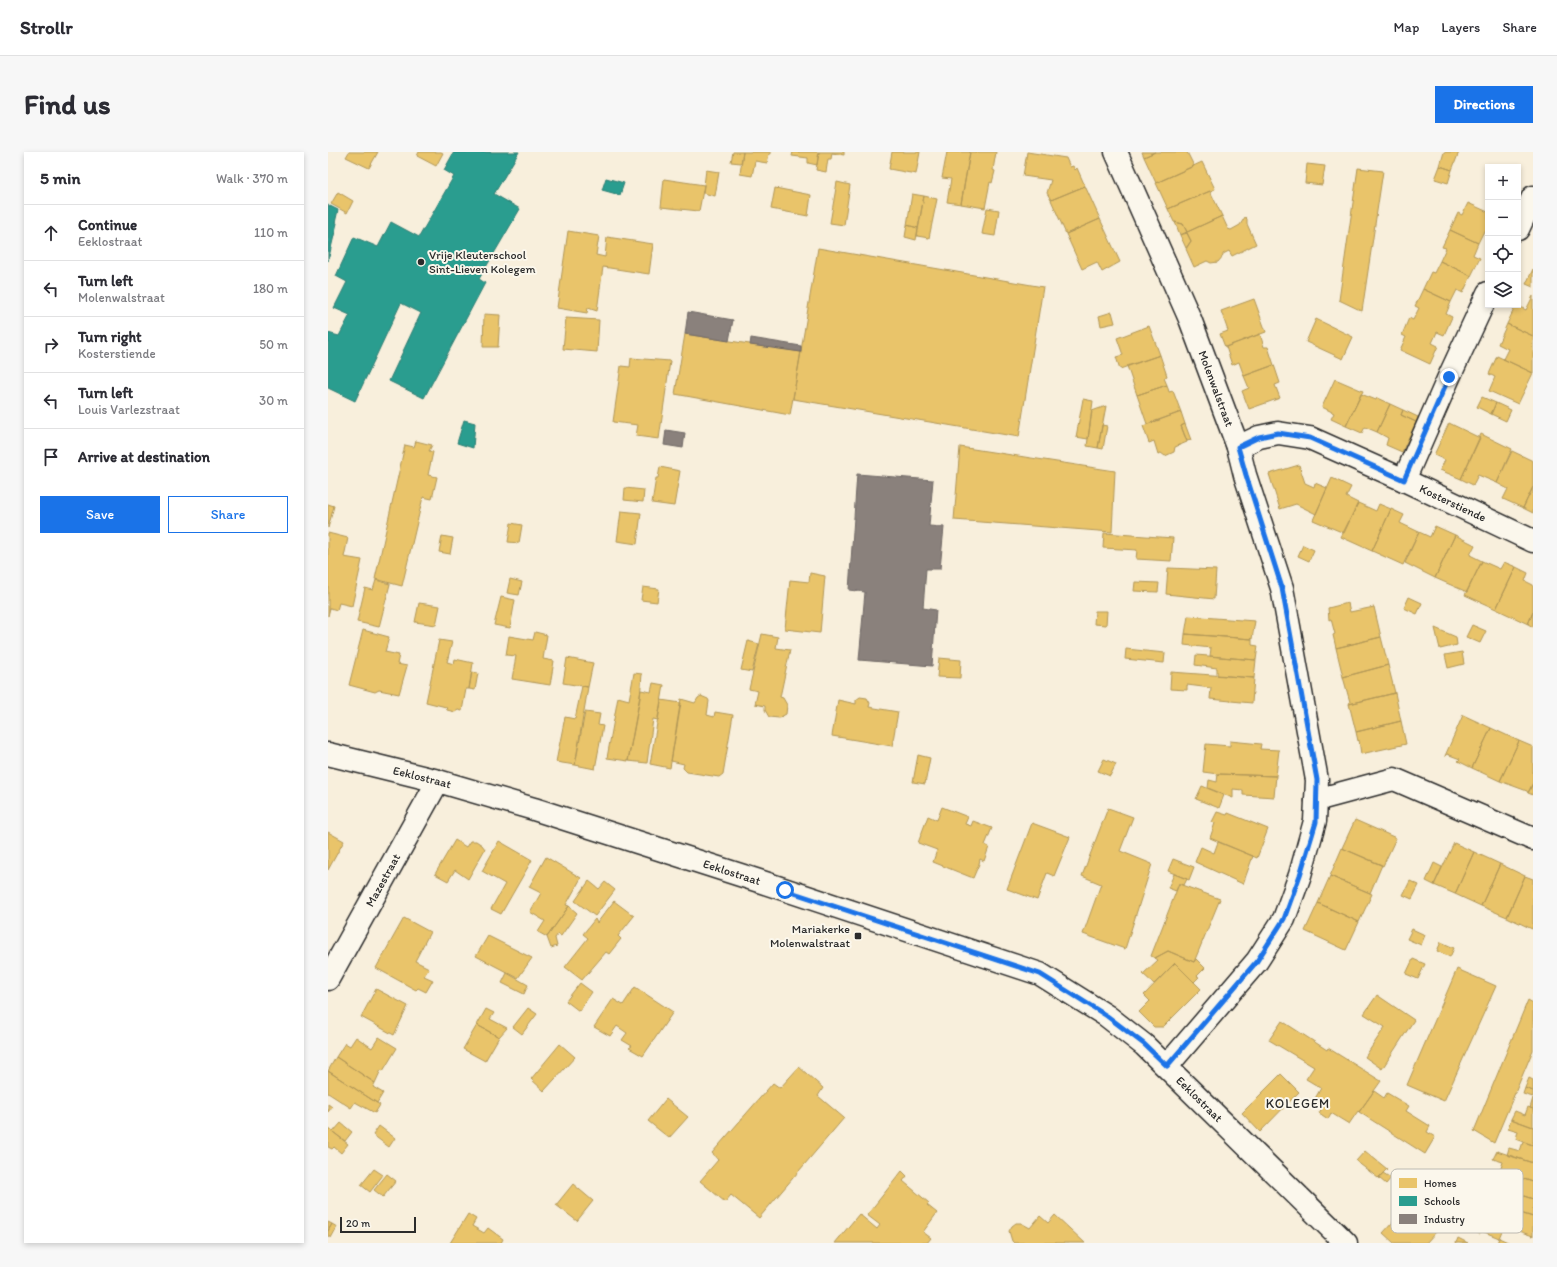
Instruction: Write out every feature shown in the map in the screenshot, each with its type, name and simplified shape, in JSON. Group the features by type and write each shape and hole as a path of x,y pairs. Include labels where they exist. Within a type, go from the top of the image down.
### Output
{"street":[{"name":"Molenwalstraat","path":"1116,152 1190,319 1238,447 1282,588 1317,780 1316,822 1300,875 1284,919 1257,961 1167,1066"},
{"path":"1521,223 1533,197"},
{"path":"1404,480 1446,383 1485,299"},
{"name":"Kosterstiende","path":"1238,447 1259,437 1278,433 1310,438 1404,480 1533,541"},
{"name":"Eeklostraat","path":"328,754 438,781 534,809 759,881 1040,974 1107,1016 1144,1044 1346,1243"},
{"path":"1316,800 1394,778 1533,838"},
{"name":"Mazestraat","path":"328,979 438,781"}],"building: Homes":[{"path":"349,152 378,152 369,168 346,157"},
{"path":"419,152 443,153 436,166 417,156"},
{"path":"733,152 743,152 741,163 731,162"},
{"path":"743,152 771,152 771,154 769,154 767,163 755,161 752,176 740,174"},
{"path":"793,152 819,152 817,165 808,163 808,158 792,156"},
{"path":"819,152 844,152 844,155 832,153 831,159 828,159 826,172 816,170"},
{"path":"892,152 920,152 916,174 889,169"},
{"path":"947,152 970,152 961,204 947,202 951,179 942,178"},
{"path":"970,152 996,152 993,170 995,171 992,183 990,182 985,208 961,204"},
{"path":"1027,152 1066,158 1070,167 1073,166 1075,170 1077,168 1085,186 1051,200 1047,193 1051,180 1023,176"},
{"path":"1142,152 1155,152 1144,157"},
{"path":"1155,152 1187,152 1194,166 1156,183 1144,157"},
{"path":"1444,152 1459,152 1452,170 1440,166"},
{"path":"1202,162 1215,189 1168,209 1156,183"},
{"path":"1307,164 1325,166 1322,185 1305,183"},
{"path":"1440,166 1452,170 1448,183 1435,179"},
{"path":"1358,168 1383,171 1362,311 1339,300"},
{"path":"706,170 719,172 715,196 703,193"},
{"path":"664,179 704,185 699,211 661,207"},
{"path":"837,182 850,185 844,225 830,223"},
{"path":"1085,186 1100,219 1066,234 1051,200"},
{"path":"775,188 811,195 808,216 771,209"},
{"path":"1210,191 1222,216 1185,233 1187,232 1183,224 1174,222 1168,209"},
{"path":"338,192 353,201 347,213 331,204"},
{"path":"912,194 924,196 918,228 907,225"},
{"path":"924,196 937,199 929,238 917,236"},
{"path":"1468,203 1485,211 1485,232 1478,243 1450,230 1458,213 1462,215"},
{"path":"987,208 999,210 995,236 982,234"},
{"path":"1222,216 1228,229 1231,230 1240,225 1245,217 1256,244 1232,256 1229,251 1223,254 1218,262 1211,263 1207,261 1194,267 1186,249 1191,241 1187,233 1185,233"},
{"path":"1100,219 1120,262 1102,272 1097,262 1082,269 1066,234"},
{"path":"1175,222 1183,224 1187,232 1180,235"},
{"path":"907,225 918,228 916,240 905,237"},
{"path":"1450,230 1478,243 1473,255 1480,258 1471,276 1440,261 1446,248 1442,247"},
{"path":"568,231 599,236 596,255 605,257 607,237 653,244 649,274 603,267 597,311 588,308 587,313 557,308"},
{"path":"1187,233 1191,241 1186,248 1180,235"},
{"path":"818,248 1043,287 1019,437 793,399"},
{"path":"1440,261 1471,276 1463,293 1457,290 1451,302 1423,289 1431,272 1434,273"},
{"path":"1533,269 1533,287 1526,284"},
{"path":"1423,289 1451,302 1446,314 1452,317 1444,335 1437,332 1432,343 1438,346 1430,364 1400,350 1406,337 1402,335 1409,318 1413,320 1419,308 1415,306"},
{"path":"1533,296 1533,336 1507,324 1515,308 1521,308 1526,310"},
{"path":"1254,299 1266,332 1225,347 1220,334 1228,331 1221,311"},
{"path":"1112,312 1115,323 1101,326 1099,316"},
{"path":"484,314 500,315 498,347 483,347"},
{"path":"566,318 599,320 597,352 563,349"},
{"path":"1316,319 1353,337 1343,359 1306,342"},
{"path":"1507,324 1533,336 1533,373 1503,359 1508,349 1498,344"},
{"path":"1149,326 1160,355 1120,369 1116,357 1123,355 1117,338"},
{"path":"685,334 801,352 790,415 675,394"},
{"path":"1260,334 1264,347 1268,347 1274,365 1244,376 1239,362 1232,365 1226,347"},
{"path":"1160,355 1167,376 1164,378 1167,385 1137,395 1127,366"},
{"path":"1497,356 1533,373 1518,404 1489,391 1495,377 1489,374"},
{"path":"631,358 670,361 659,439 636,436 638,425 613,422 621,366 630,367"},
{"path":"1274,365 1280,383 1275,385 1280,398 1249,409 1242,391 1249,388 1244,376"},
{"path":"1335,379 1363,391 1346,426 1331,419 1334,413 1322,407"},
{"path":"1167,385 1169,392 1173,391 1181,412 1147,424 1137,395"},
{"path":"1361,394 1376,400 1377,398 1390,404 1377,432 1365,427 1362,433 1346,426"},
{"path":"1482,397 1496,403 1491,414 1477,407"},
{"path":"1083,399 1093,401 1088,439 1076,437"},
{"path":"1496,403 1511,410 1506,421 1491,414"},
{"path":"1390,404 1403,410 1401,415 1416,422 1402,452 1386,445 1388,438 1377,432"},
{"path":"1106,406 1098,448 1087,446 1092,411"},
{"path":"1403,410 1418,417 1416,422 1401,415"},
{"path":"1181,412 1185,424 1181,426 1187,442 1175,447 1174,452 1165,456 1161,453 1158,454 1154,441 1149,443 1143,426"},
{"path":"1449,423 1480,438 1461,479 1440,470 1445,460 1434,455"},
{"path":"1185,424 1191,440 1187,441 1181,426"},
{"path":"1102,425 1107,426 1103,449 1098,448"},
{"path":"1481,434 1512,449 1497,483 1478,475 1473,485 1461,479"},
{"path":"416,441 432,445 429,451 433,452 428,475 437,477 432,499 423,497 402,586 375,579 405,445 414,447"},
{"path":"960,447 1115,471 1112,532 954,520"},
{"path":"1512,451 1533,461 1533,487 1523,508 1503,499 1508,489 1497,483"},
{"path":"1299,465 1305,483 1314,487 1315,483 1327,488 1316,514 1296,504 1280,509 1269,474"},
{"path":"660,467 680,471 674,506 652,503 656,478 658,478"},
{"path":"1332,478 1351,487 1346,497 1358,503 1344,533 1313,520"},
{"path":"1533,487 1533,513 1523,508"},
{"path":"625,488 644,490 643,502 624,500"},
{"path":"1358,503 1376,511 1379,504 1391,509 1372,551 1341,537"},
{"path":"328,504 334,506 328,528"},
{"path":"1391,509 1404,515 1400,523 1419,532 1403,565 1372,551"},
{"path":"621,511 641,513 637,544 617,541"},
{"path":"511,523 522,525 519,543 508,542"},
{"path":"1435,526 1455,535 1435,578 1405,563 1419,532 1430,537"},
{"path":"328,533 348,538 344,557 362,560 352,606 339,603 337,610 330,608 328,616"},
{"path":"1104,533 1173,538 1171,561 1136,559 1137,550 1103,548"},
{"path":"1455,535 1475,545 1470,555 1482,561 1467,592 1435,578"},
{"path":"442,536 453,538 450,554 439,552"},
{"path":"1303,545 1314,550 1309,561 1298,556"},
{"path":"1482,561 1500,569 1504,562 1516,567 1496,609 1465,595"},
{"path":"1516,567 1528,573 1525,581 1533,585 1533,612 1528,624 1496,609"},
{"path":"1168,568 1216,570 1214,599 1166,594"},
{"path":"810,573 825,576 820,633 785,629 790,580 809,582"},
{"path":"510,579 522,582 519,595 507,593"},
{"path":"376,580 390,584 379,627 357,622 365,588 373,590"},
{"path":"1135,582 1159,583 1158,592 1134,591"},
{"path":"643,587 659,589 657,602 641,600"},
{"path":"501,597 515,600 510,628 494,625"},
{"path":"1409,597 1422,603 1417,614 1404,608"},
{"path":"419,603 440,606 436,625 415,622"},
{"path":"1348,603 1350,612 1374,607 1381,637 1336,648 1333,635 1335,634 1331,619 1329,620 1328,608"},
{"path":"1095,611 1107,611 1106,625 1094,624"},
{"path":"1533,612 1533,627 1528,624"},
{"path":"1188,616 1255,621 1252,639 1185,634"},
{"path":"1472,625 1486,631 1480,643 1466,637"},
{"path":"1435,628 1456,637 1457,645 1440,649"},
{"path":"363,630 389,637 385,652 399,655 397,664 407,666 399,694 379,690 375,692 349,685"},
{"path":"535,632 547,635 543,659 554,661 550,685 512,679 516,656 506,655 509,636 533,640"},
{"path":"762,634 778,637 776,648 790,650 780,697 783,698 787,705 786,714 779,718 769,717 765,710 765,706 755,704 758,691 749,689"},
{"path":"1185,634 1252,639 1252,645 1258,646 1256,660 1210,656 1211,648 1184,645"},
{"path":"1381,637 1388,665 1343,677 1336,648"},
{"path":"439,640 452,642 447,662 454,664 455,659 473,663 469,689 466,689 462,711 458,710 455,712 447,710 446,707 426,702"},
{"path":"748,641 759,644 752,672 741,670"},
{"path":"1126,649 1165,653 1164,663 1125,659"},
{"path":"1462,652 1464,664 1448,668 1445,655"},
{"path":"1196,655 1256,660 1254,678 1217,675 1217,668 1195,665"},
{"path":"567,658 593,663 588,687 563,683"},
{"path":"939,658 961,660 960,678 937,677"},
{"path":"1388,665 1395,693 1349,704 1350,702 1343,677"},
{"path":"472,672 478,673 475,690 469,689"},
{"path":"1171,672 1254,678 1252,703 1210,699 1211,688 1187,685 1187,690 1170,689"},
{"path":"634,673 642,674 640,698 628,761 607,758 618,697 629,700"},
{"path":"653,683 664,685 658,720 653,719 647,763 628,761 641,690 651,692"},
{"path":"582,686 588,687 575,765 556,762 565,717 575,719"},
{"path":"1395,693 1401,721 1356,732 1349,704"},
{"path":"701,696 709,701 707,715 714,717 715,712 733,715 723,774 719,777 687,772 683,768 684,764 671,761 681,699 695,703"},
{"path":"860,697 867,698 870,703 869,707 898,712 892,746 832,736 838,700 856,704 856,700"},
{"path":"661,700 681,703 670,768 650,764"},
{"path":"585,712 600,714 598,725 603,726 595,769 575,765"},
{"path":"1463,715 1491,728 1472,768 1458,761 1460,759 1447,754 1445,756"},
{"path":"1401,721 1406,744 1361,754 1356,732"},
{"path":"1491,728 1519,741 1500,781 1472,768"},
{"path":"1230,741 1261,744 1260,749 1279,750 1276,776 1203,772 1206,744 1230,746"},
{"path":"1519,741 1533,747 1533,783 1528,793 1527,791 1500,781"},
{"path":"918,755 930,758 925,784 913,782"},
{"path":"1104,759 1116,764 1110,776 1098,771"},
{"path":"1218,774 1276,776 1274,797 1243,795 1243,790 1233,789 1233,798 1208,788 1209,780 1217,782"},
{"path":"1533,783 1533,795 1528,793"},
{"path":"1202,786 1224,795 1219,808 1196,799"},
{"path":"942,807 968,817 965,824 971,826 973,821 992,828 985,845 989,847 984,861 980,859 973,878 933,862 937,850 918,843 928,816 937,820"},
{"path":"1108,808 1133,817 1120,851 1152,864 1125,949 1083,934 1101,884 1082,876"},
{"path":"1217,812 1227,815 1228,813 1268,829 1257,858 1210,838 1215,823 1212,822"},
{"path":"1355,820 1396,838 1383,866 1342,848"},
{"path":"1032,823 1070,837 1054,876 1047,873 1037,900 1007,889"},
{"path":"328,832 344,841 328,870"},
{"path":"455,840 466,847 470,841 476,841 485,849 468,879 455,870 448,881 435,874"},
{"path":"499,841 532,860 501,914 491,909 505,884 482,871"},
{"path":"1218,842 1253,856 1243,884 1195,862 1201,847 1214,853"},
{"path":"1454,843 1474,852 1455,894 1434,885"},
{"path":"1342,848 1382,865 1370,893 1330,876"},
{"path":"1474,852 1500,864 1481,906 1455,894"},
{"path":"546,857 581,878 566,905 569,906 547,937 538,932 545,921 530,912 541,893 529,887"},
{"path":"1173,859 1194,867 1189,880 1168,871"},
{"path":"1434,863 1442,867 1434,885 1426,881"},
{"path":"1500,864 1525,876 1507,917 1481,906"},
{"path":"1174,874 1187,879 1184,885 1179,883 1176,891 1168,888"},
{"path":"1330,876 1372,894 1359,922 1318,903"},
{"path":"1525,876 1533,879 1532,929 1507,917"},
{"path":"589,881 599,889 605,882 615,890 595,916 575,901"},
{"path":"1410,881 1419,885 1412,899 1403,895"},
{"path":"1179,884 1220,899 1194,962 1168,951 1155,958 1151,956"},
{"path":"614,901 634,916 618,936 621,939 609,954 606,952 582,980 565,967 588,938 583,934 595,919 597,923"},
{"path":"1318,903 1359,922 1346,950 1305,931"},
{"path":"569,906 577,913 561,936 558,934 555,938 557,946 551,948 547,937"},
{"path":"404,918 430,932 415,961 429,968 424,976 433,980 426,992 418,988 416,990 376,968"},
{"path":"1412,929 1425,935 1421,945 1407,939"},
{"path":"488,936 532,958 518,978 476,956"},
{"path":"1441,942 1454,948 1450,957 1437,951"},
{"path":"1168,951 1194,962 1196,959 1205,968 1197,976 1199,977 1194,982 1175,963 1154,984 1143,974 1158,960 1155,958"},
{"path":"1413,959 1425,964 1418,979 1406,974"},
{"path":"1175,963 1201,989 1163,1027 1154,1027 1139,1012 1150,1001 1144,995"},
{"path":"1457,969 1496,986 1444,1101 1407,1085"},
{"path":"507,973 528,985 524,994 502,983"},
{"path":"580,983 592,992 579,1011 566,1001"},
{"path":"635,987 673,1012 643,1056 629,1048 632,1046 622,1040 627,1033 617,1026 610,1036 594,1027 613,999 623,1005"},
{"path":"376,989 408,1006 394,1035 361,1017"},
{"path":"1377,995 1414,1020 1382,1069 1365,1057 1385,1027 1364,1014"},
{"path":"1528,1000 1533,1003 1533,1050 1494,1143 1474,1131"},
{"path":"528,1008 537,1014 522,1034 513,1027"},
{"path":"486,1009 494,1013 490,1019 507,1028 499,1037 477,1025"},
{"path":"1282,1021 1327,1050 1328,1048 1381,1081 1349,1124 1331,1113 1328,1119 1319,1113 1322,1108 1313,1102 1321,1088 1306,1079 1314,1067 1269,1040"},
{"path":"477,1025 499,1037 485,1061 463,1049"},
{"path":"356,1037 372,1048 379,1037 397,1048 383,1071 381,1070 375,1083 336,1057 345,1043 350,1046"},
{"path":"560,1044 575,1057 544,1091 531,1079"},
{"path":"336,1057 375,1083 373,1087 383,1093 377,1103 328,1071"},
{"path":"799,1067 823,1088 818,1096 844,1118 759,1218 731,1195 725,1202 700,1181 718,1160 712,1153 773,1083 780,1088"},
{"path":"328,1071 380,1105 375,1113 355,1102 351,1108 328,1093"},
{"path":"1281,1074 1299,1092 1260,1132 1242,1113"},
{"path":"1529,1078 1533,1080 1533,1091 1525,1088"},
{"path":"1525,1088 1533,1091 1533,1097 1523,1094"},
{"path":"1374,1091 1384,1098 1387,1093 1409,1106 1406,1111 1430,1126 1427,1132 1435,1137 1425,1154 1359,1112"},
{"path":"1533,1098 1533,1109 1530,1108"},
{"path":"666,1099 688,1117 669,1138 648,1121"},
{"path":"328,1104 332,1107 328,1112"},
{"path":"1528,1107 1533,1109 1533,1127 1511,1119 1515,1111 1525,1115"},
{"path":"1511,1119 1533,1127 1533,1145 1516,1139 1518,1131 1508,1128"},
{"path":"341,1123 352,1132 345,1141 333,1132"},
{"path":"379,1126 395,1138 389,1147 373,1135"},
{"path":"328,1128 348,1144 341,1153 334,1147 332,1149 328,1147"},
{"path":"1523,1142 1533,1145 1533,1163 1507,1155 1509,1148 1520,1151"},
{"path":"1365,1151 1387,1169 1378,1178 1356,1161"},
{"path":"1497,1151 1533,1163 1533,1182 1523,1179 1523,1169 1501,1169 1503,1162 1493,1159"},
{"path":"374,1169 383,1175 370,1192 361,1185"},
{"path":"902,1171 907,1176 903,1181 929,1203 927,1205 937,1213 923,1232 931,1238 927,1243 835,1243 859,1214 877,1229 880,1225 867,1215"},
{"path":"1383,1173 1391,1178 1386,1184 1379,1178"},
{"path":"387,1174 396,1181 383,1197 374,1190"},
{"path":"1523,1179 1533,1182 1533,1199 1523,1196"},
{"path":"573,1184 593,1201 577,1221 556,1205"},
{"path":"1523,1196 1533,1199 1533,1217 1523,1214"},
{"path":"468,1214 476,1219 472,1226 484,1233 488,1228 503,1239 501,1243 450,1243"},
{"path":"1523,1214 1533,1217 1533,1236 1523,1233"},
{"path":"1055,1215 1085,1243 1014,1243 1012,1241 1009,1231 1016,1223 1021,1223 1030,1228 1040,1216 1048,1223"},
{"path":"328,1222 332,1224 328,1231"},
{"path":"332,1224 337,1227 331,1238 328,1236 328,1231"},
{"path":"1391,1224 1391,1233 1435,1233 1426,1243 1394,1243 1383,1233"},
{"path":"1487,1233 1501,1233 1499,1238"},
{"path":"1458,1238 1468,1243 1456,1243"},
{"path":"1499,1238 1510,1243 1497,1243"}],"building: Schools":[{"path":"454,152 519,152 494,194 520,209 479,279 485,283 424,398 389,381 421,313 401,303 355,401 328,388 328,333 339,336 350,315 334,308 347,282 336,276 354,237 378,247 391,222 419,237 454,176 444,170"},
{"path":"606,178 624,183 620,195 602,190"},
{"path":"328,205 338,210 335,223 337,223 328,261"},
{"path":"464,420 475,423 473,448 457,443"}],"building: Industry":[{"path":"688,312 733,320 729,341 685,334"},
{"path":"751,338 801,346 801,352 750,345"},
{"path":"666,430 685,433 683,448 664,445"},
{"path":"857,474 933,480 929,526 944,527 940,569 926,569 923,608 936,610 932,666 859,660 865,592 849,590"}],"place":[{"name":"Vrije Kleuterschool Sint-Lieven Kolegem","path":"421,262"},
{"name":"Mariakerke Molenwalstraat","path":"858,936"}],"district":[{"name":"KOLEGEM","path":"1298,1103"}],"route":[{"path":"785,890 1040,974 1107,1016 1144,1044 1167,1066 1257,961 1284,919 1300,875 1316,822 1317,780 1282,588 1238,447 1259,437 1278,433 1310,438 1404,480 1449,377"}]}
